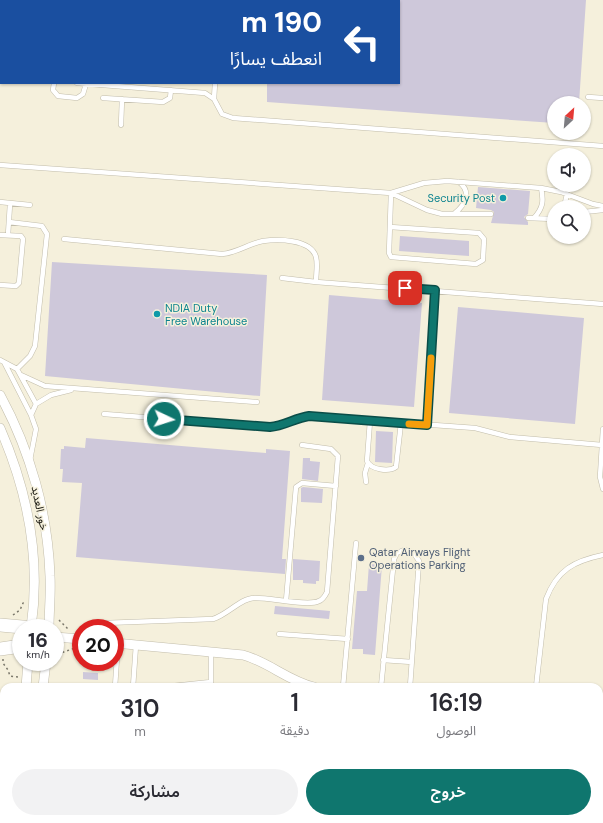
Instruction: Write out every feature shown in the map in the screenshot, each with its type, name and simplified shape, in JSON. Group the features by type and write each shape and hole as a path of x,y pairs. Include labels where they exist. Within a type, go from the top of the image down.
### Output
{"main road":[{"name":"خور العديد","path":"0,625 12,626"},
{"path":"0,649 12,647"}],"street":[{"name":"خور العديد","path":"0,395 13,419 29,462 39,496 47,543 50,577 49,619"},
{"name":"خور العديد","path":"0,428 22,490 33,548 36,590 33,619"},
{"path":"124,643 249,656 301,683"},
{"path":"26,683 27,671"},
{"path":"43,683 45,671"}],"lane":[{"path":"54,84 54,93 58,96 77,98 83,94 86,84 205,93 214,99 222,114 233,118 603,146"},
{"path":"214,99 215,84"},
{"path":"103,98 163,102 170,98 171,90"},
{"path":"591,97 603,98"},
{"path":"121,125 122,99"},
{"path":"0,165 391,193 431,181 459,182 541,188 567,194 593,204 603,206"},
{"path":"455,213 462,207 466,198 465,188 459,182"},
{"path":"541,188 542,208 531,218 547,219"},
{"path":"391,193 427,210 442,214 491,214"},
{"path":"390,227 479,233 484,240 483,260 476,264 393,258 389,253 391,193"},
{"path":"566,200 567,194"},
{"path":"0,202 30,205"},
{"path":"8,235 10,204"},
{"path":"591,211 603,210"},
{"path":"9,222 42,226 47,234 35,346 30,356 17,369"},
{"path":"0,235 21,236 23,238 20,281 16,286 0,285"},
{"path":"64,239 222,254 238,251 262,241 294,242 308,246 316,256 316,282"},
{"path":"282,278 316,282 603,304"},
{"path":"427,425 435,290"},
{"path":"0,360 17,369 36,404"},
{"path":"5,364 31,415 36,429 29,462"},
{"path":"21,375 45,386 257,402"},
{"path":"31,415 36,404 51,395 78,388"},
{"path":"104,414 270,427 309,416 475,428 510,437 602,445"},
{"path":"366,482 365,473 368,463 370,421"},
{"path":"368,463 374,468 391,469 396,467 401,423"},
{"path":"603,429 600,477 603,489"},
{"path":"124,622 213,619 225,614 244,601 253,598 314,603 321,601 326,596 338,459 335,452 331,449 302,445"},
{"path":"286,601 296,488 302,483 336,486"},
{"path":"343,683 356,543"},
{"path":"381,683 394,559 397,553 404,550 413,552 419,561 410,683"},
{"path":"536,683 546,599 551,586 561,573 570,566 583,559 603,555"},
{"path":"279,634 348,639"},
{"path":"133,683 136,644"},
{"path":"211,652 211,683"},
{"path":"383,660 412,662"},
{"path":"115,671 115,683"}],"building":[{"path":"400,0 586,0 579,96 547,96 547,122 267,102 267,84 400,84"},
{"name":"Security Post","path":"478,187 530,191 528,214 524,217 528,222 528,225 491,223 494,212 491,210 476,208"},
{"path":"400,236 469,241 469,256 399,251"},
{"name":"NDIA Duty Free Warehouse","path":"52,262 267,275 260,396 45,376"},
{"path":"329,295 422,303 414,407 322,400"},
{"path":"458,307 584,318 575,424 449,413"},
{"path":"376,431 393,432 392,463 375,462"},
{"path":"86,438 266,453 266,449 290,451 282,559 286,559 285,574 76,557 82,483 62,482 63,469 60,469 61,449 64,449 64,446 85,448"},
{"path":"303,458 310,458 310,461 320,462 318,481 302,479"},
{"path":"301,488 323,489 322,503 301,502"},
{"path":"293,559 320,561 319,581 316,581 316,584 303,583 303,580 293,580"},
{"path":"369,564 382,565 375,655 363,654 363,649 352,649 357,591 367,591"},
{"path":"275,606 330,611 329,619 274,614"},
{"path":"83,672 98,673 98,680 83,679"}],"slow traffic":[{"path":"409,424 427,425 431,358"}],"place":[{"name":"Security Post","path":"503,198"},
{"name":"NDIA Duty Free Warehouse","path":"157,314"},
{"name":"Qatar Airways Flight Operations Parking","path":"361,558"}],"route":[{"path":"164,419 270,427 309,416 427,425 435,290 405,288"}]}
